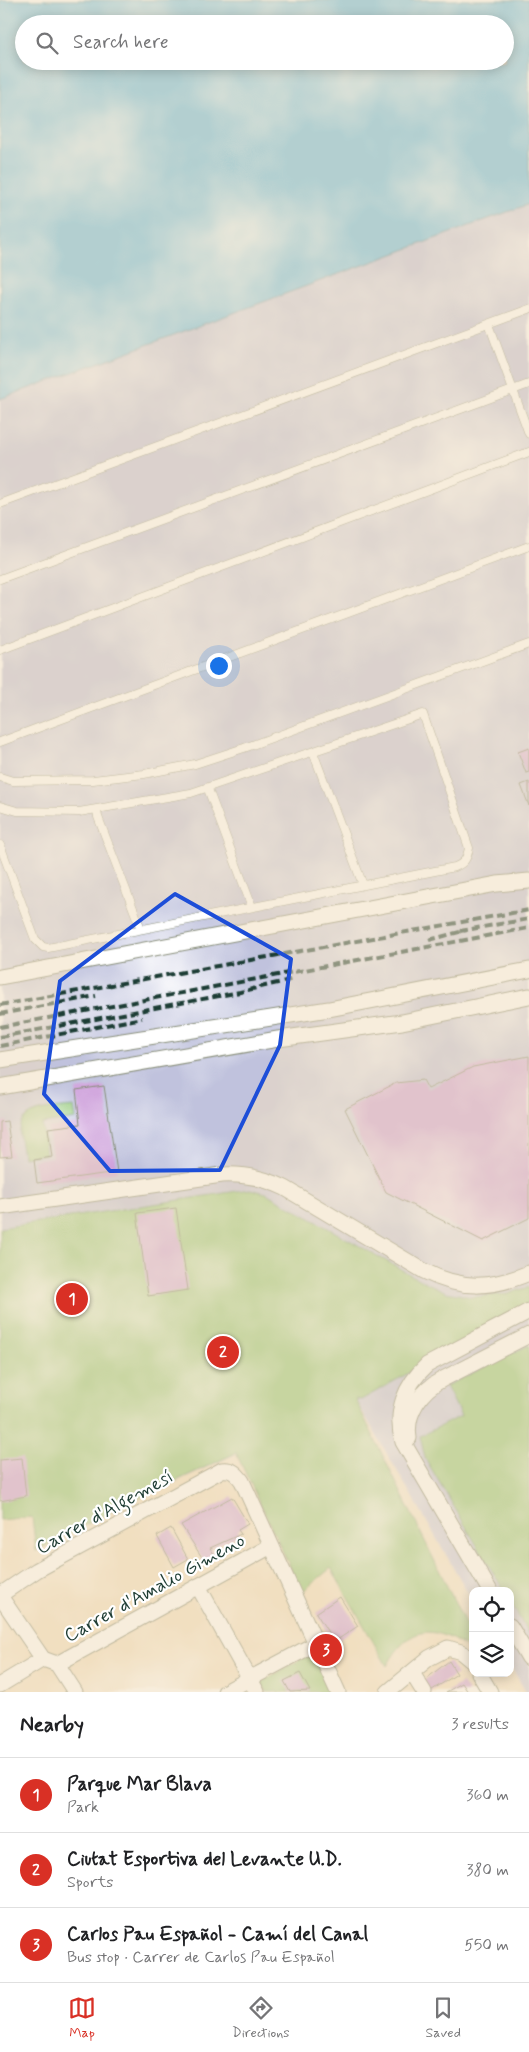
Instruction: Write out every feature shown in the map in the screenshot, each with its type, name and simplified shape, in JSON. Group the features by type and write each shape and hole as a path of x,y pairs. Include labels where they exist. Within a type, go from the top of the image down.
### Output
{"street":[{"path":"0,977 488,886 529,881"},
{"path":"0,1060 329,1009 529,970"},
{"path":"0,1087 269,1040 402,1022 529,996"},
{"path":"0,1207 222,1175 244,1175 266,1180 285,1188 424,1271 447,1281 470,1285 492,1285 529,1273"},
{"path":"488,1587 403,1442 399,1430 403,1399 413,1380 423,1368 435,1359 529,1311"},
{"path":"421,1475 408,1433 410,1417 419,1398 437,1382 529,1335"},
{"name":"Carrer d'Algemesí","path":"0,1595 62,1557 222,1470 230,1469 242,1481 271,1546"},
{"path":"271,1546 338,1692"},
{"name":"Carrer d'Amalio Gimeno","path":"0,1685 50,1662 271,1546"},
{"path":"198,1586 257,1692"},
{"path":"0,1595 75,1692"},
{"path":"514,1632 529,1658"},
{"path":"225,1692 315,1644"},
{"path":"388,1692 429,1658 448,1648 461,1652 469,1659"},
{"path":"412,1673 424,1692"},
{"path":"481,1677 486,1691"}],"lane":[{"path":"0,504 529,309"},
{"path":"489,324 529,434"},
{"path":"0,579 529,384"},
{"path":"0,650 529,452"},
{"path":"0,742 529,546"},
{"path":"0,777 13,782 93,780 144,774 195,764 244,748 529,644"},
{"path":"0,806 17,811 63,812 97,810 208,789 423,714 468,848 467,858 461,865 455,867 48,948 43,947 35,939 0,845"},
{"path":"313,752 363,885"},
{"path":"208,789 252,907"},
{"path":"97,810 141,930"}],"highlighted area":[{"path":"175,894 291,959 280,1045 220,1170 110,1171 44,1094 60,981"}],"shaded area":[{"path":"529,204 529,1692 526,1692 514,1672 514,1587 469,1587 469,1594 355,1399 165,1487 0,1233 0,399"}],"green space":[{"path":"74,1107 76,1119 42,1124 46,1154 23,1157 20,1130 22,1122 27,1117 50,1109"},
{"path":"250,1189 266,1193 411,1275 446,1292 472,1297 507,1294 529,1287 529,1305 361,1400 355,1399 469,1631 469,1649 447,1637 425,1632 405,1641 387,1666 331,1568 302,1592 236,1453 118,1508 36,1551 32,1517 0,1520 0,1228"},
{"path":"529,1345 529,1634 514,1609 514,1587 502,1587 425,1458 420,1436 461,1416 446,1386"},
{"path":"312,1653 330,1692 267,1692 261,1682"}],"water":[{"path":"0,0 529,0 529,204 0,399"}],"building":[{"path":"529,748 529,772 526,773 518,752"},
{"path":"529,782 529,806 521,785"},
{"path":"529,1056 529,1218 483,1241 386,1192 345,1109 396,1083 423,1080 428,1089 473,1067"},
{"path":"104,1086 117,1172 37,1183 34,1160 52,1157 48,1128 80,1124 76,1090"},
{"path":"7,1121 12,1156 0,1157 0,1122"},
{"path":"176,1208 188,1290 148,1296 137,1213"},
{"path":"22,1458 26,1496 0,1501 0,1460"},
{"path":"232,1497 248,1524 238,1530 241,1534 210,1548 216,1557 205,1562 181,1525"},
{"path":"171,1528 188,1559 174,1567 157,1536"},
{"path":"340,1597 358,1626 334,1642 316,1613"},
{"path":"449,1661 457,1674 429,1692 422,1682"},
{"path":"300,1673 310,1691 290,1692 284,1681"},
{"path":"462,1683 468,1692 446,1692"}],"railway":[{"path":"0,1005 529,910"},
{"path":"460,931 529,919"},
{"path":"0,1027 529,928"},
{"path":"429,940 467,930"},
{"path":"0,1037 240,992 294,979"},
{"path":"0,1014 96,996"},
{"path":"0,1046 142,1018"}],"place":[{"name":"Parque Mar Blava","path":"72,1299"},
{"name":"Ciutat Esportiva del Levante U.D.","path":"223,1352"},
{"name":"Carlos Pau Español - Camí del Canal","path":"326,1650"}]}
